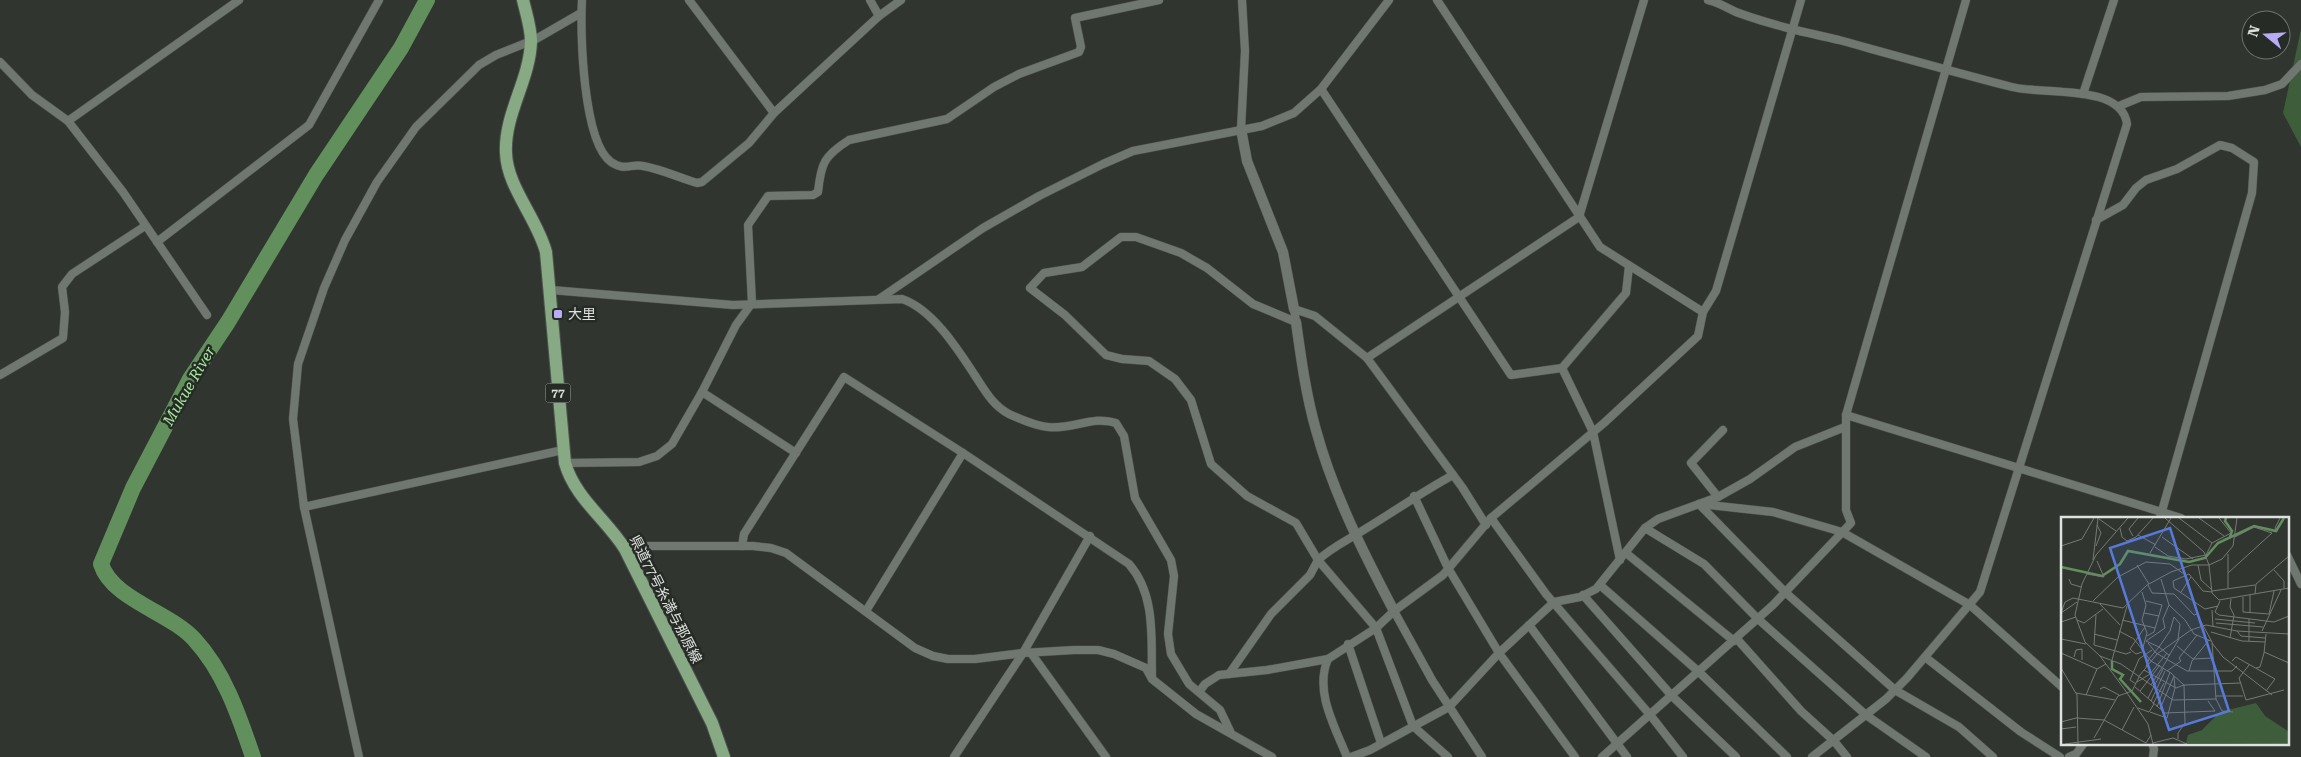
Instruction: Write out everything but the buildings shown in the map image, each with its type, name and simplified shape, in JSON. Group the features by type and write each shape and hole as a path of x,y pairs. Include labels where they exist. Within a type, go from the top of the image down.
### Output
{"main road":[{"name":"県道77号糸満与那原線","path":"523,0 531,40 528,63 508,125 506,156 511,176 542,237 551,290 564,457 568,474 579,494 614,531 626,549 706,710 724,757"}],"street":[{"path":"68,121 239,0"},
{"path":"157,242 309,125 379,0"},
{"path":"582,0 586,96 592,128 598,144 611,162 626,169 641,165 697,184 702,182 749,143 774,113 879,16 900,0"},
{"path":"689,0 774,113"},
{"path":"870,0 879,16"},
{"path":"304,507 564,457 640,462 656,456 672,444 682,431 736,325 752,303 748,225 768,196 813,195 818,192 820,168 824,161 837,148 849,140 948,119 970,102 1011,79 1079,52 1081,47 1075,18 1158,0"},
{"path":"1242,0 1245,51 1241,129 1247,161 1283,252 1316,431 1356,534 1394,611 1450,707 1482,757"},
{"path":"878,298 983,228 1039,196 1103,164 1133,151 1262,126 1294,113 1321,89 1389,0"},
{"path":"1437,0 1600,247 1703,312"},
{"path":"1367,358 1579,217 1644,0"},
{"path":"1708,0 1736,12 1792,29 2017,89 2083,94 2098,97 2119,106 2126,117 2127,124 1980,592 1925,658 1895,690 1812,757"},
{"path":"1199,692 1205,684 1219,675 1267,670 1328,659 1348,644 1376,628 1394,611 1448,568 1488,522 1593,432 1698,336 1703,312 1716,292 1801,0"},
{"path":"1602,757 1618,746 1736,640 1851,523 1846,510 1846,415 1966,0"},
{"path":"2083,94 2114,0"},
{"path":"358,757 304,507 293,419 295,380 308,332 345,240 377,182 428,114 479,65 496,55 531,40 581,12"},
{"path":"0,62 32,95 68,121 123,192 207,314"},
{"path":"2119,106 2141,97 2218,97 2264,90 2282,84 2301,64"},
{"path":"1321,89 1511,375 1562,368 1626,293 1629,266"},
{"path":"2096,220 2122,205 2136,188 2146,180 2177,169 2220,145 2232,148 2254,162 2252,193 2161,515"},
{"path":"0,375 63,338 65,312 62,287 72,274 145,226"},
{"path":"1296,322 1253,304 1207,268 1181,254 1136,237 1121,237 1082,267 1044,273 1030,288 1065,315 1106,355 1122,359 1149,361 1174,379 1191,400 1211,464 1247,496 1296,523 1318,560 1376,628 1412,726 1448,757"},
{"path":"551,290 733,305 752,303 860,302 878,298 902,299 913,302 926,311 964,359 990,400 1009,414 1048,428 1101,420 1111,422 1120,427 1128,452 1135,498 1171,560 1174,576 1168,644 1179,669 1189,684 1220,710 1230,731"},
{"path":"1294,310 1315,316 1367,358 1488,522 1651,716 1682,757"},
{"path":"1562,368 1593,432 1620,560"},
{"path":"742,546 744,534 844,377 1090,536 1129,564 1140,577 1146,591 1150,617 1152,679"},
{"path":"702,392 796,453"},
{"path":"1846,415 2161,515 2174,517"},
{"path":"1351,757 1450,707 1498,653 1554,602 1583,595 1600,585 1645,528 1658,519 1718,497 1750,479 1795,447 1846,427"},
{"path":"1718,497 1691,463 1724,430"},
{"path":"866,611 963,453"},
{"path":"1229,674 1272,614 1310,574 1318,560 1334,546 1453,474"},
{"path":"1414,496 1448,568 1498,653 1575,757"},
{"path":"1699,504 1773,512 1842,532 1970,605 2061,686"},
{"path":"1699,504 1785,592 1895,690 1958,727 1993,757"},
{"path":"1645,528 1704,564 1758,619 1866,715 1926,757"},
{"path":"954,757 1027,653 1090,536"},
{"path":"626,549 630,546 742,546 771,548 786,553 915,648 940,658 975,659 1027,653 1087,650 1105,652 1146,668 1152,679 1196,714 1230,731 1272,757"},
{"path":"1626,552 1736,640 1801,711 1834,741 1847,757"},
{"path":"2288,556 2301,584"},
{"path":"1600,585 1699,672 1787,757"},
{"path":"1583,595 1672,696 1736,757"},
{"path":"1529,625 1627,757"},
{"path":"1348,644 1381,743"},
{"path":"1027,653 1106,757"},
{"path":"1925,658 2021,732 2060,757"},
{"path":"1328,659 1323,671 1324,692 1329,713 1347,757"},
{"path":"2069,757 2076,754 2083,744"},
{"path":"2152,744 2153,757"}],"green space":[{"path":"2301,29 2301,147 2283,113"}],"waterway":[{"name":"Mukue River","path":"253,757 230,695 205,652 183,629 117,587 107,576 101,564 133,488 190,379 228,322 316,175 401,48 427,0"}],"place":[{"name":"大里","path":"558,314"}]}
